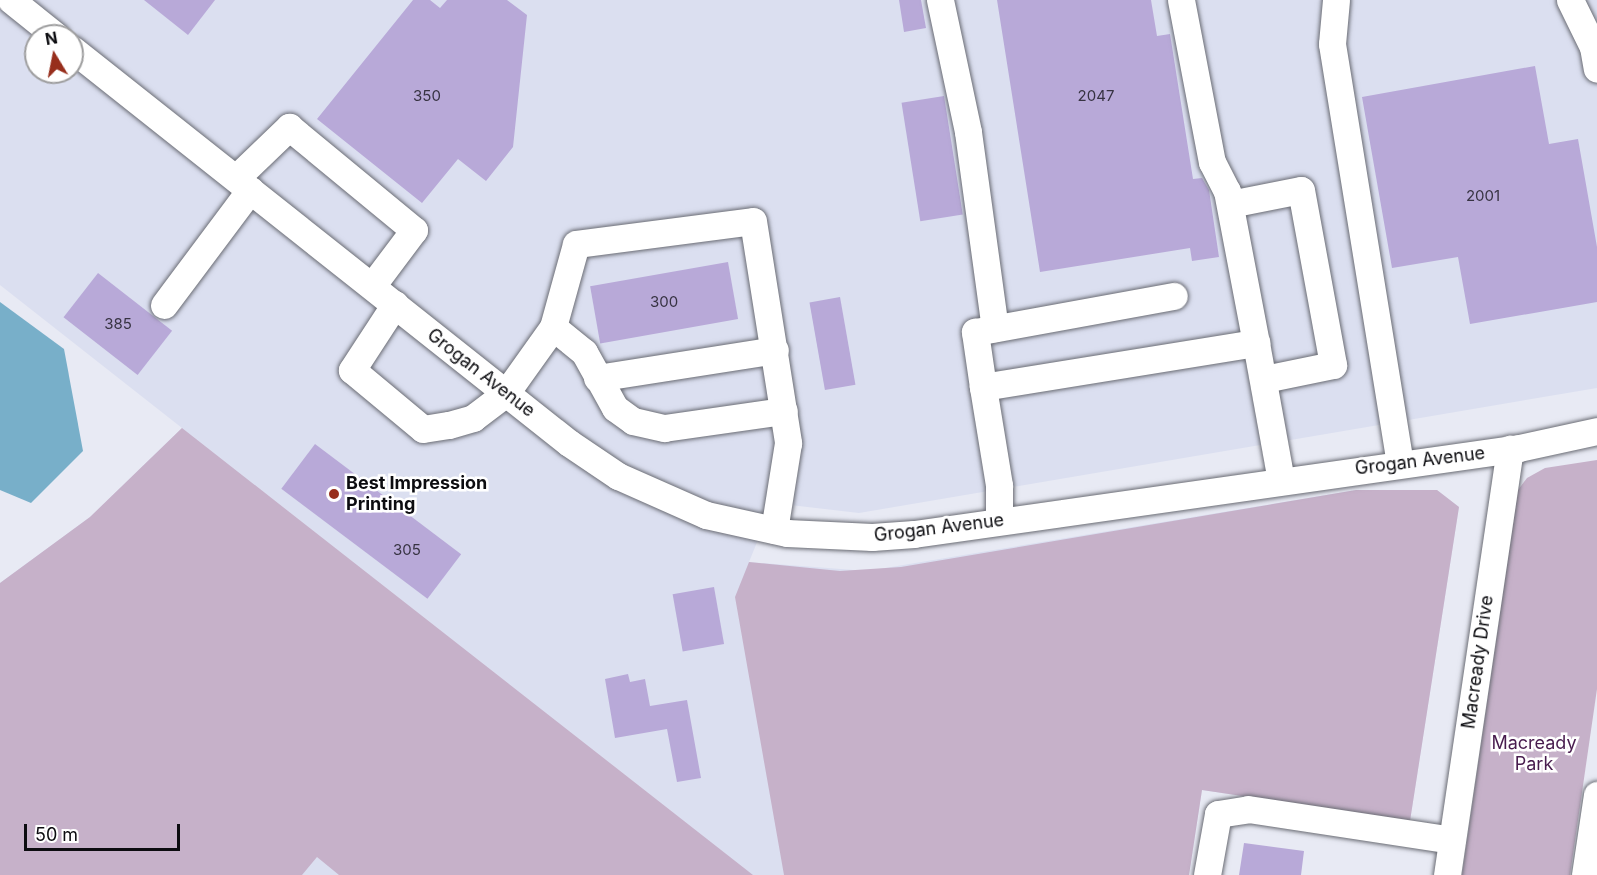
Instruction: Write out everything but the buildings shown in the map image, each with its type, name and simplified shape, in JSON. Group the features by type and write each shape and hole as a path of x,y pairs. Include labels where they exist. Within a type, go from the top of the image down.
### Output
{"street":[{"path":"10,0 41,24"},
{"path":"940,0 968,132 995,328"},
{"path":"1181,0 1212,162 1230,204 1281,480"},
{"path":"1336,0 1332,44 1400,463"},
{"path":"1570,0 1593,47 1597,69"},
{"name":"Grogan Avenue","path":"84,58 506,393 618,476 706,514 774,530 872,537 1510,449 1597,431"},
{"path":"164,305 243,184 289,128 414,230 372,286"},
{"path":"1230,204 1301,190 1333,365 1264,379"},
{"path":"394,304 352,370 423,429 473,418 506,393 553,327 576,244 753,221 788,443 774,530"},
{"path":"999,521 999,485 975,332 1174,296"},
{"path":"553,327 584,352 615,408 633,422 664,428 784,411"},
{"path":"983,387 1256,342"},
{"path":"597,378 775,350"},
{"name":"Macready Drive","path":"1447,875 1510,449"},
{"path":"1586,875 1597,795"},
{"path":"1207,875 1218,814 1248,808 1452,840"}],"shaded area":[{"path":"0,0 1597,0 1597,388 859,513 773,503 749,562 867,571 1356,490 1437,490 1459,507 1410,821 1202,790 1189,875 0,875 0,583 90,517 182,428 0,285"}],"green space":[{"path":"182,428 753,875 339,875 317,857 302,875 0,875 0,583 90,517"},
{"name":"Macready Park","path":"1597,460 1597,689 1570,875 1462,875 1518,490 1527,478 1545,468"},
{"path":"1356,490 1437,490 1459,507 1410,821 1202,790 1189,875 784,875 735,597 749,562 840,571 901,567"}],"water":[{"path":"0,302 64,349 83,451 31,503 0,490"}],"place":[{"name":"Best Impression Printing","path":"334,494"}]}
